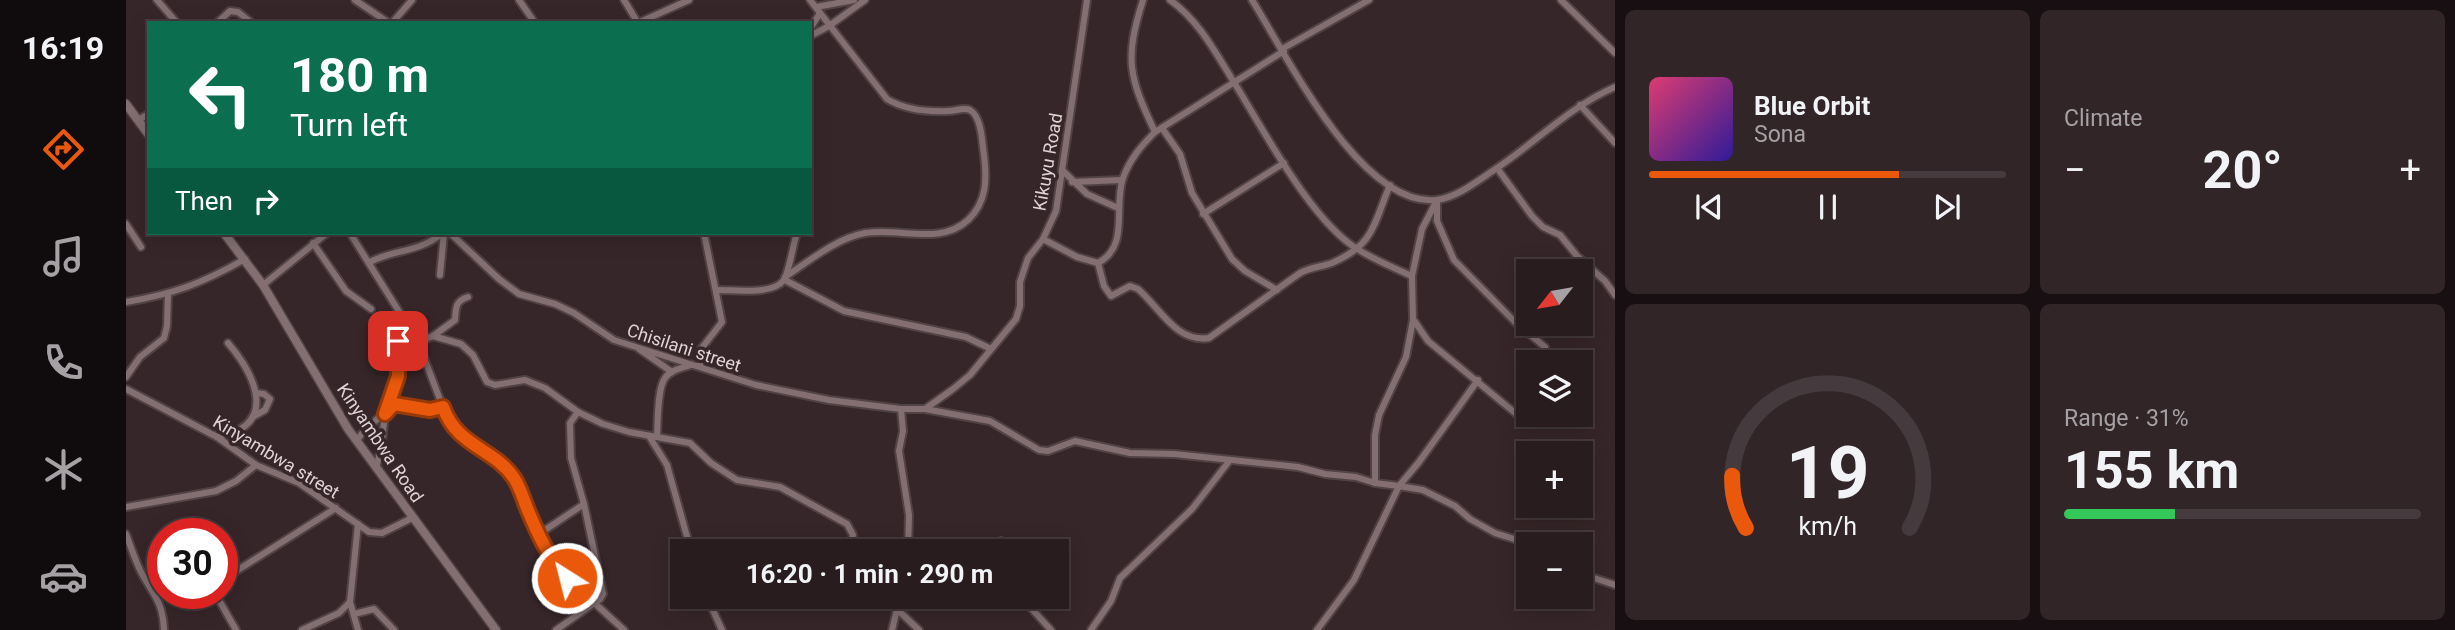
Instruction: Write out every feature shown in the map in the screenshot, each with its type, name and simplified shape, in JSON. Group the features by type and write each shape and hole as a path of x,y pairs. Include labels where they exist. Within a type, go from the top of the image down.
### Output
{"street":[{"path":"157,0 175,21"},
{"path":"355,0 387,21"},
{"path":"392,21 412,0"},
{"path":"519,0 534,21"},
{"path":"624,0 637,21"},
{"path":"642,21 689,0"},
{"path":"717,290 772,289 837,244 863,233 950,232 976,212 984,199 982,139 979,124 972,111 911,109 896,105 879,90 810,0"},
{"path":"818,10 854,0"},
{"path":"812,35 865,0"},
{"name":"Kikuyu Road","path":"925,409 971,375 1016,319 1020,306 1020,282 1028,258 1043,239 1056,211 1087,0"},
{"path":"1143,0 1133,32 1131,69 1135,91 1155,132"},
{"path":"1170,0 1183,9 1199,29 1306,197 1333,228 1357,250 1412,276"},
{"path":"1252,0 1324,116 1346,146 1364,166 1408,195 1437,200 1465,188 1497,168 1580,105 1615,87"},
{"path":"1043,239 1077,257 1098,263 1108,258 1116,247 1122,180 1131,160 1155,132 1283,50 1369,0"},
{"path":"1561,0 1615,53"},
{"path":"812,24 818,10"},
{"path":"219,21 230,11 238,12 249,21"},
{"path":"1580,105 1615,143"},
{"path":"127,108 147,132"},
{"path":"138,120 147,115"},
{"path":"1162,128 1181,154 1189,186 1232,260 1277,290"},
{"path":"1203,214 1284,163"},
{"path":"1497,168 1532,216 1543,227 1560,235 1615,295"},
{"path":"1062,170 1087,194 1118,208"},
{"path":"1072,182 1122,180"},
{"path":"1098,263 1104,286 1111,296 1130,286 1138,289 1179,332 1198,340 1209,338 1312,267 1327,265 1357,250 1367,240 1376,224 1390,185"},
{"path":"1375,483 1375,435 1379,415 1406,357 1413,319 1412,276 1422,229 1437,200"},
{"path":"1437,200 1437,221 1454,260 1516,323 1545,347"},
{"path":"126,224 141,247"},
{"name":"Kinyambwa Road","path":"226,235 263,285 357,441 496,630"},
{"path":"263,285 324,235"},
{"path":"351,235 418,342 449,423 463,438 514,478 550,558 593,604 624,630"},
{"path":"370,262 398,252 418,249 441,235"},
{"path":"440,275 444,235"},
{"name":"Chisilani street","path":"452,235 519,294 555,304 574,313 614,340 756,385 829,400 901,410"},
{"path":"688,539 667,466 653,436 664,379 672,372 696,365 701,349 722,322 704,235"},
{"path":"785,279 796,235"},
{"path":"313,243 346,291 371,309"},
{"path":"126,302 168,295 214,277 245,259"},
{"path":"785,279 844,311 966,337 991,349"},
{"path":"126,377 140,357 164,338 168,295"},
{"path":"418,342 433,336 455,320 456,306 461,299 468,297"},
{"path":"1413,319 1429,341 1516,413"},
{"path":"376,468 385,414 398,376 397,348 400,336"},
{"path":"433,336 461,344 473,355 487,382 495,385 525,380 545,387 578,412 616,428 690,443 711,463 737,480 780,487 847,524 853,535 852,539"},
{"path":"228,343 245,363 253,379 256,393 254,415"},
{"path":"636,347 672,372"},
{"path":"1317,630 1354,580 1399,486 1478,380"},
{"name":"Kinyambwa street","path":"126,389 217,437 256,465 299,483 369,531 382,533 412,518"},
{"path":"217,437 229,435 244,426 254,415 265,410 270,399 264,394 256,393"},
{"path":"357,441 367,426 394,404 430,410 443,407"},
{"path":"908,539 909,515 899,451 903,431 901,410 925,409 990,421 1039,450 1048,451 1076,441 1130,453 1174,454 1298,467 1423,491 1455,506 1470,519 1496,533 1516,539"},
{"path":"556,630 600,600 603,594 571,457 570,423 578,412"},
{"path":"1091,630 1111,601 1120,578 1192,509 1230,460"},
{"path":"126,507 216,491 236,481 256,465"},
{"path":"539,534 584,504"},
{"path":"238,570 336,508"},
{"path":"358,524 350,602 358,630"},
{"path":"126,534 140,569 157,595 164,630"},
{"path":"1593,578 1615,585"},
{"path":"302,630 339,613 350,602"},
{"path":"224,609 236,630"},
{"path":"354,614 374,609 394,630"},
{"path":"712,609 722,630"},
{"path":"892,630 896,609"},
{"path":"899,609 919,630"},
{"path":"1032,609 1051,630"}],"route":[{"path":"398,341 398,376 385,414 394,404 430,410 443,407 449,423 463,438 514,478 550,558 567,578"}]}
